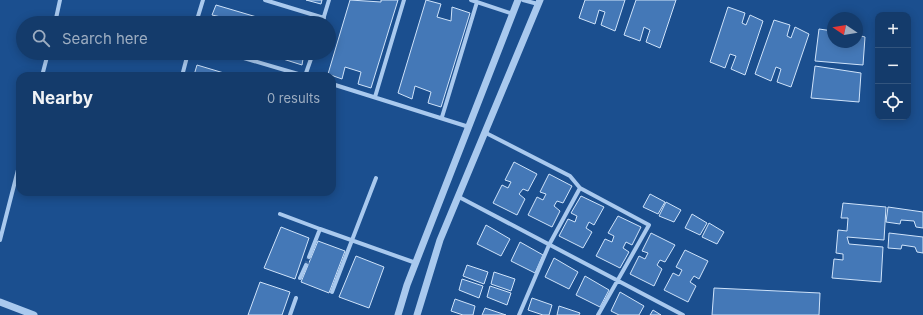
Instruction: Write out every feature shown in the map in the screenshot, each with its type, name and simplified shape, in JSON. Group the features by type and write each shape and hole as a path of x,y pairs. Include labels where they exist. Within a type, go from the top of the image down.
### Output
{"street":[{"path":"57,16 60,0"},
{"path":"198,16 203,0"},
{"path":"265,0 317,16"},
{"path":"325,16 329,0"},
{"path":"375,97 404,0"},
{"path":"471,0 513,14"},
{"path":"398,315 416,264 518,0"},
{"path":"417,315 430,268 539,2 522,0"},
{"path":"442,117 477,2"},
{"path":"43,72 46,60"},
{"path":"183,72 186,60"},
{"path":"251,60 291,72"},
{"path":"306,72 311,60"},
{"path":"336,85 469,126"},
{"path":"486,133 570,176 580,188 649,225 598,315"},
{"path":"0,240 16,178"},
{"path":"332,292 376,178"},
{"path":"519,315 550,245 580,188"},
{"path":"459,197 683,315"},
{"path":"280,214 416,264"},
{"path":"309,257 320,229"},
{"path":"300,278 306,265"},
{"path":"290,315 296,298"},
{"path":"0,302 34,315"}],"building":[{"path":"306,0 322,0 321,4"},
{"path":"350,0 381,2 381,0 398,0 371,88 358,84 361,72 345,67 342,79 336,77 336,72 329,72 332,60 336,60 336,47"},
{"path":"426,0 441,4 437,17 451,21 452,7 470,13 441,107 428,103 431,92 415,86 412,99 398,93"},
{"path":"585,0 625,0 615,31 601,25 605,12 599,10 595,24 579,18"},
{"path":"636,0 676,0 660,48 646,42 650,30 644,27 640,41 624,35"},
{"path":"216,5 253,16 216,16 212,15"},
{"path":"728,7 745,13 742,23 746,25 750,15 763,21 745,75 731,69 736,56 730,54 725,68 710,62"},
{"path":"774,20 790,25 787,36 791,38 795,27 809,34 791,87 777,82 781,69 776,67 771,81 755,74"},
{"path":"819,29 827,30 827,48 863,48 863,36 865,37 863,65 815,61"},
{"path":"286,60 303,60 302,65"},
{"path":"197,65 221,72 195,72"},
{"path":"815,66 861,73 859,102 811,98"},
{"path":"514,162 537,174 528,191 523,189 519,194 525,199 517,215 493,203 502,185 508,188 511,182 505,180"},
{"path":"549,174 572,186 563,203 557,201 554,206 560,211 552,227 528,215 537,197 543,200 546,194 540,192"},
{"path":"650,194 665,202 658,214 643,207"},
{"path":"581,196 604,207 594,225 589,222 586,228 592,232 583,248 559,236 568,219 575,222 577,216 571,213"},
{"path":"666,202 681,210 674,222 659,216"},
{"path":"843,203 886,207 884,240 847,237 849,244 883,247 881,282 832,278 834,259 843,260 843,254 836,253 838,230 847,231 848,218 841,218"},
{"path":"888,207 923,212 923,228 916,227 914,221 901,220 900,224 886,222"},
{"path":"692,214 707,223 700,235 685,228"},
{"path":"618,216 641,227 632,245 626,242 623,248 629,252 620,268 596,256 605,239 612,242 614,236 608,233"},
{"path":"709,223 724,232 717,244 702,237"},
{"path":"486,225 510,239 501,256 477,244"},
{"path":"281,227 309,238 295,279 264,268"},
{"path":"651,233 675,245 665,262 660,260 657,265 662,269 654,286 630,274 639,256 645,259 648,253 642,251"},
{"path":"889,233 923,237 923,253 917,252 915,247 902,245 901,249 888,248"},
{"path":"318,241 345,251 329,293 301,282"},
{"path":"520,242 543,255 535,273 511,261"},
{"path":"685,250 708,261 699,279 694,276 690,282 696,286 688,302 664,290 673,273 679,276 682,270 676,267"},
{"path":"356,256 384,267 369,308 339,297"},
{"path":"554,258 578,272 569,289 545,277"},
{"path":"467,265 488,272 484,284 463,276"},
{"path":"494,272 515,279 511,291 491,284"},
{"path":"585,276 609,290 600,307 576,295"},
{"path":"462,279 483,286 479,298 459,290"},
{"path":"260,282 290,292 282,315 248,315"},
{"path":"490,286 511,293 507,305 487,297"},
{"path":"714,288 820,293 819,315 712,315"},
{"path":"620,292 644,306 639,315 619,315 611,311"},
{"path":"532,298 552,305 549,315 543,315 528,310"},
{"path":"455,299 475,306 473,315 463,315 451,311"},
{"path":"559,306 580,313 579,315 557,315"},
{"path":"485,308 506,315 482,315"},
{"path":"653,310 661,315 650,315"}],"tunnel":[{"path":"306,265 309,257"}]}
